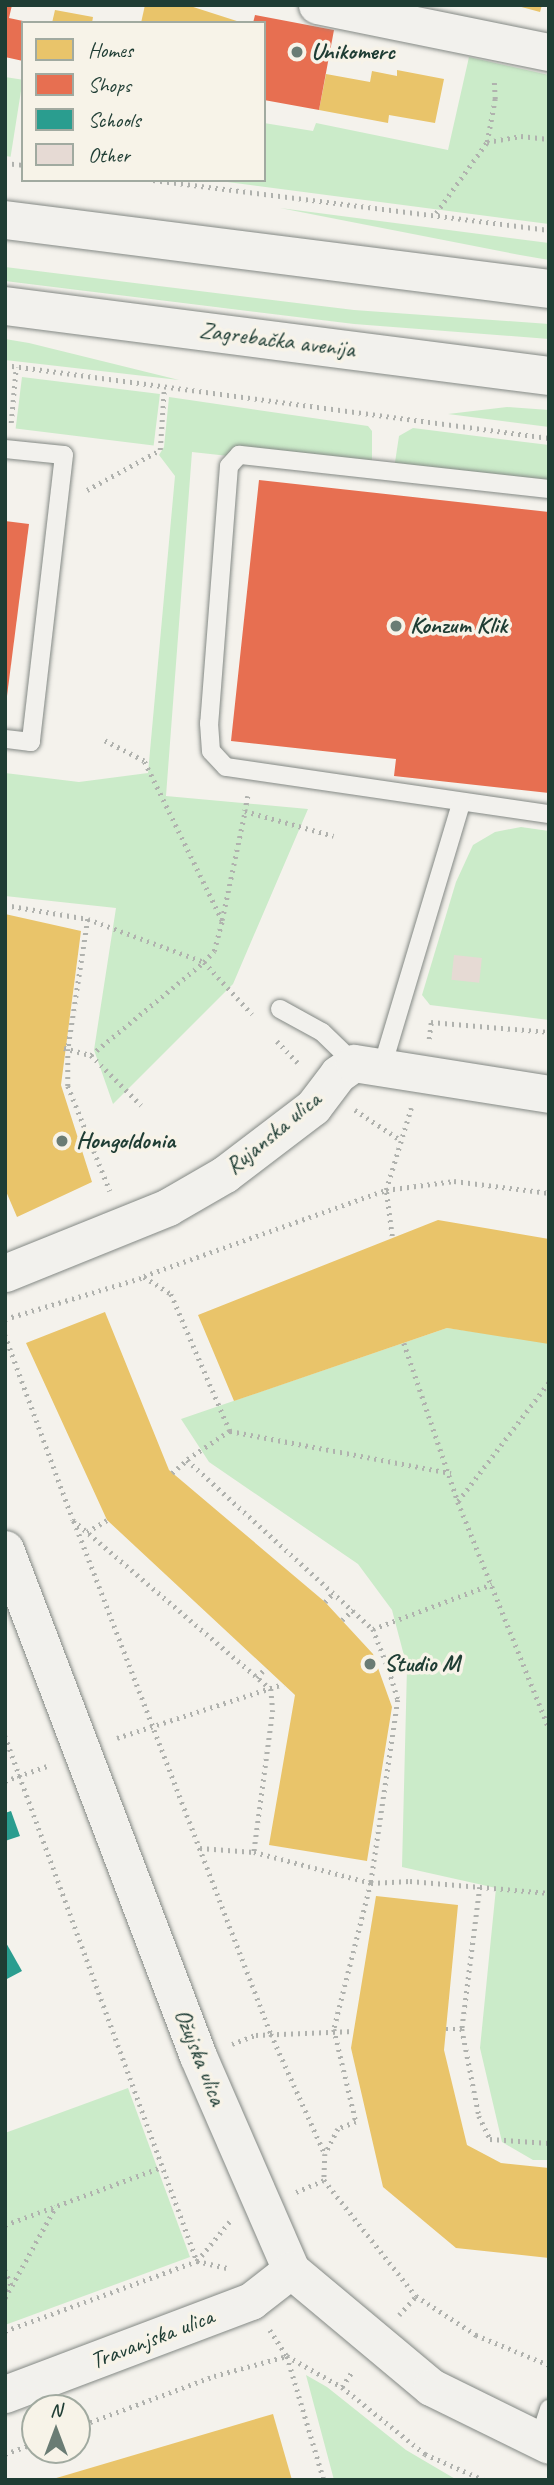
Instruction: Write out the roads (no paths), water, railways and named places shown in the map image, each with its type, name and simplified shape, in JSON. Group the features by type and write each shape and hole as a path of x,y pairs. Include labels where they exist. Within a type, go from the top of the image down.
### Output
{"main road":[{"path":"5,220 549,289"},
{"name":"Zagrebačka avenija","path":"5,306 549,376"}],"street":[{"path":"317,5 492,43 549,52"},
{"path":"368,1065 549,1094"},
{"name":"Rujanska ulica","path":"5,1273 124,1226 225,1174 313,1107 325,1091 368,1065"},
{"name":"Ožujska ulica","path":"5,1549 198,2056 291,2270 431,2387 545,2431"},
{"name":"Travanjska ulica","path":"5,2394 251,2301 291,2270"}],"lane":[{"path":"5,739 31,742 64,455 7,443"},
{"path":"549,489 239,455 229,466 210,737 211,751 226,767 549,814"},
{"path":"280,1009 322,1032 368,1065 461,803"}],"place":[{"name":"Unikomerc","path":"297,52"},
{"name":"Konzum Klik","path":"396,626"},
{"name":"Hongoldonia","path":"62,1141"},
{"name":"Studio M","path":"370,1664"}]}
